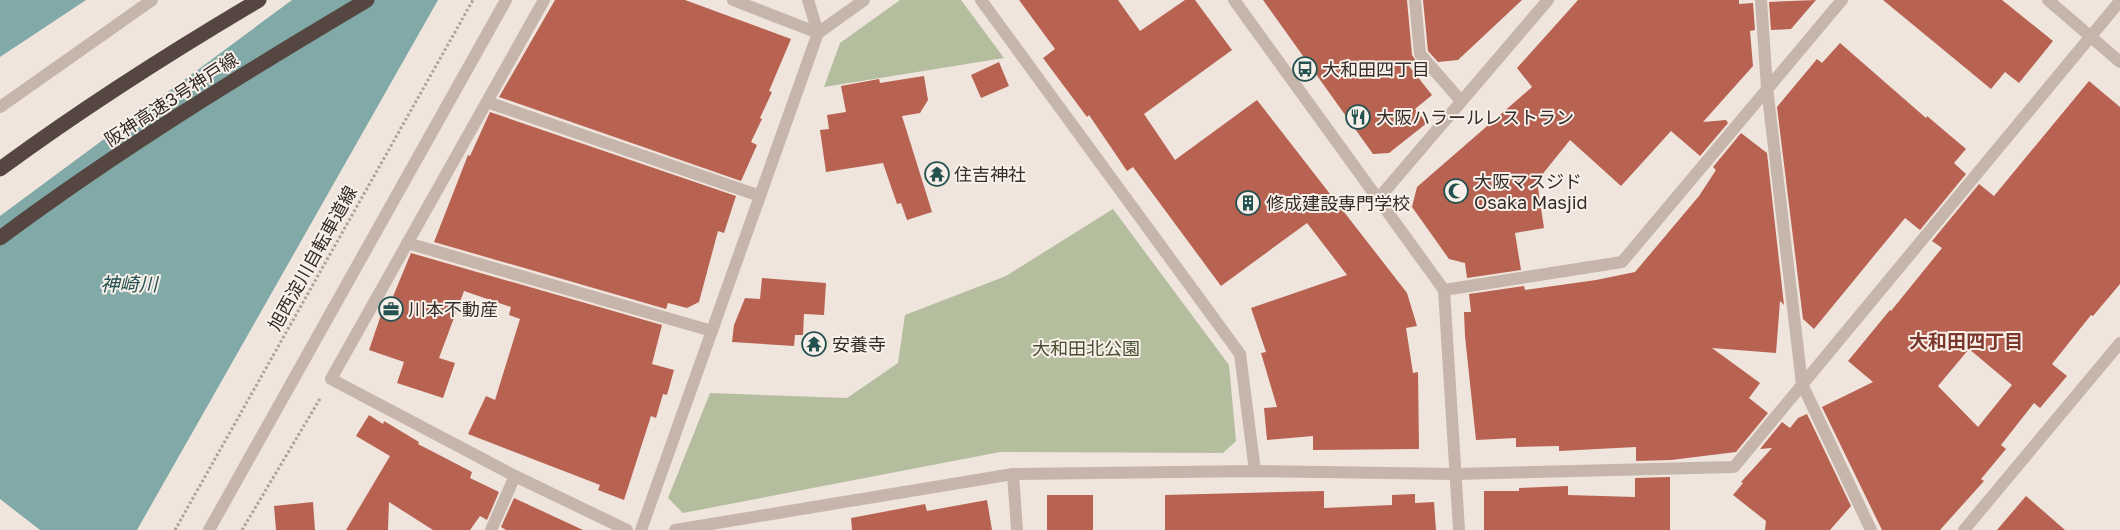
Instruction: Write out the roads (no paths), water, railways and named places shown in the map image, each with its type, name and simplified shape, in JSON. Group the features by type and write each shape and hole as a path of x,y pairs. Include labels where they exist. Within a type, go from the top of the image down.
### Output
{"highway":[{"name":"阪神高速3号神戸線","path":"0,169 40,140 192,40 259,0"},
{"name":"阪神高速3号神戸線","path":"0,238 67,188 220,87 367,0"}],"street":[{"path":"0,107 152,0"},
{"path":"209,530 506,0"},
{"path":"544,0 332,379 515,476 626,530"},
{"path":"734,0 818,33"},
{"path":"808,0 818,33"},
{"path":"641,530 818,33 864,0"},
{"path":"981,0 1240,354 1255,471"},
{"path":"1234,0 1444,290 1459,530"},
{"path":"1414,0 1420,54 1461,101"},
{"path":"1378,199 1548,0"},
{"path":"1761,0 1767,88 1802,384 1871,530"},
{"path":"1444,290 1622,262 1842,0"},
{"path":"2048,0 2120,62"},
{"path":"675,530 1013,474 1255,471 1455,474 1734,467 2120,1"},
{"path":"487,102 760,196"},
{"path":"407,243 712,331"},
{"path":"1964,530 2120,342"},
{"path":"1013,474 1017,530"},
{"path":"491,530 515,476"}],"water":[{"path":"0,0 86,0 0,57"},
{"name":"神崎川","path":"292,0 438,0 137,530 40,530 0,499 0,216"}],"place":[{"name":"大和田四丁目","path":"1305,69"},
{"name":"大阪ハラールレストラン","path":"1358,117"},
{"name":"住吉神社","path":"937,174"},
{"name":"大阪マスジド Osaka Masjid","path":"1456,191"},
{"name":"修成建設専門学校","path":"1248,203"},
{"name":"川本不動産","path":"391,309"},
{"name":"安養寺","path":"814,344"}],"district":[{"name":"大和田四丁目","path":"1966,340"}],"park label":[{"name":"大和田北公園","path":"1086,348"}]}
